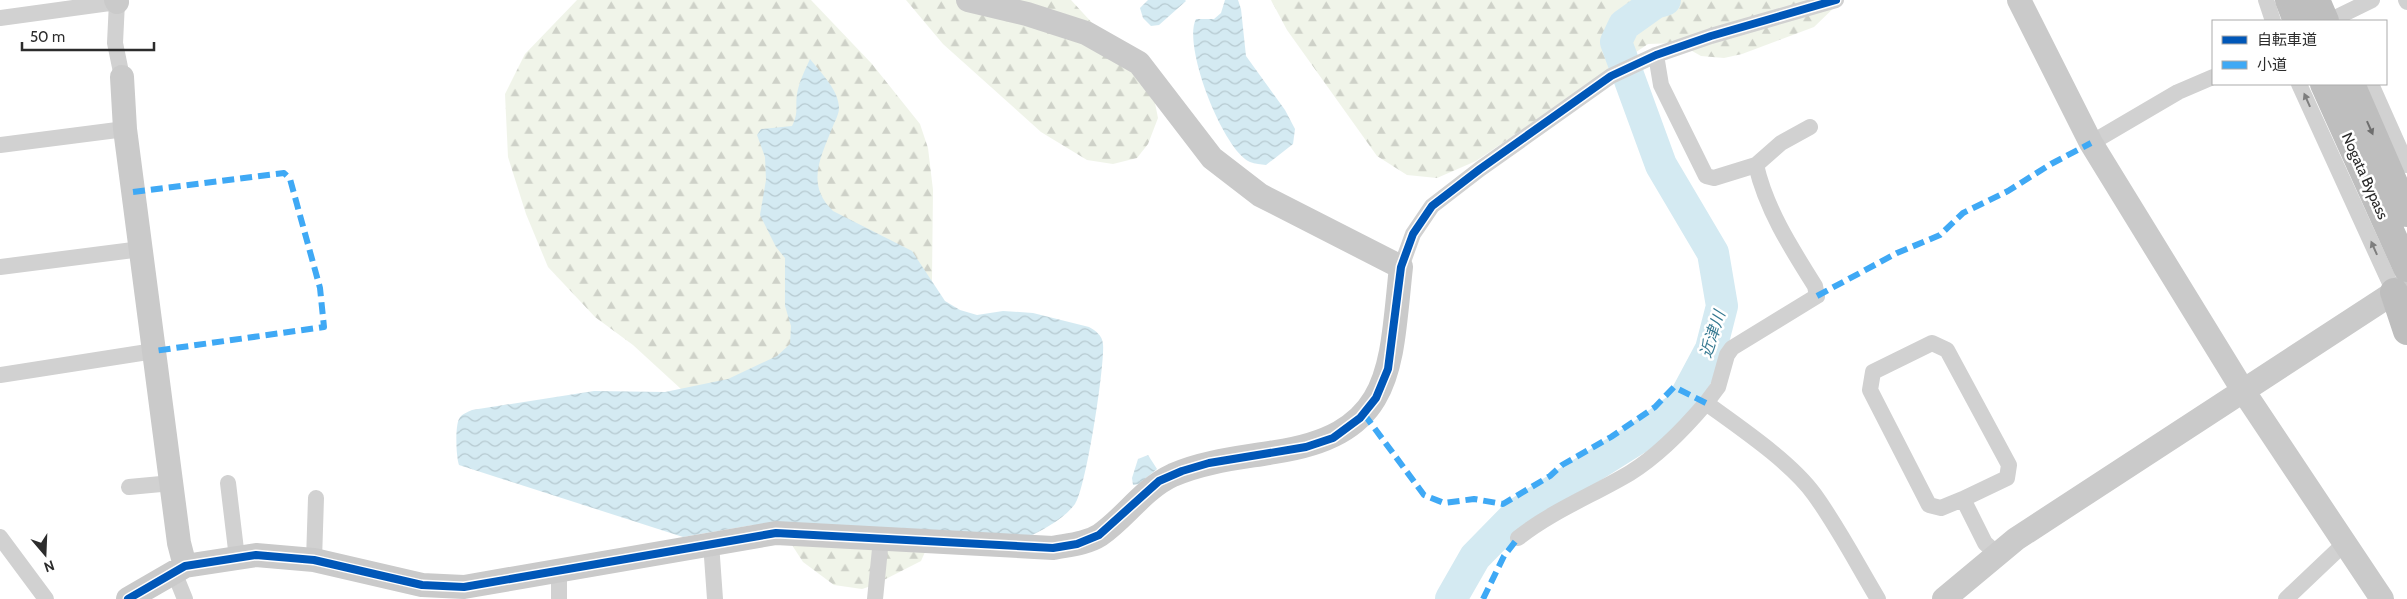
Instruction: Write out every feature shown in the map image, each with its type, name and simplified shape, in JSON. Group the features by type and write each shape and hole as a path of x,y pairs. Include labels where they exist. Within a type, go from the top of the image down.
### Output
{"highway":[{"path":"2289,0 2297,20"},
{"path":"2316,0 2339,14"},
{"name":"Nogata Bypass","path":"2324,85 2407,268"},
{"name":"Nogata Bypass","path":"2351,85 2407,213"},
{"path":"2400,288 2407,331"}],"street":[{"path":"968,0 1027,14 1086,33 1139,63 1212,158 1260,194 1402,267"},
{"path":"128,599 180,569 256,555 314,560 463,593 559,571 776,533 1053,548 1077,544 1099,535 1159,481 1208,463 1306,447 1333,438 1360,418 1376,398 1388,369 1402,267 1413,234 1432,206 1480,169 1611,76 1656,55 1711,36 1836,0"},
{"path":"2019,0 2091,143 2244,392 2382,599"},
{"path":"2266,0 2273,20"},
{"path":"2339,14 2372,0"},
{"path":"0,18 116,1 115,43 122,77 125,129 172,483 180,569 185,599"},
{"path":"1656,55 1661,85 1706,176 1714,178 1756,165 1781,143 1810,127"},
{"path":"2091,143 2178,92 2212,77"},
{"path":"1944,599 1997,554 2024,534 2244,392 2400,288 2299,85"},
{"path":"2371,85 2407,165"},
{"path":"0,145 125,129"},
{"path":"1518,538 1536,524 1630,472 1681,431 1706,403 1718,386 1727,355 1732,348 1817,296 1815,286 1783,235 1759,178 1756,165"},
{"path":"0,267 141,249"},
{"path":"1932,343 1947,350 2009,465 2007,478 1963,499 1941,508 1930,505 1870,390 1873,372 1932,343"},
{"path":"0,375 154,351"},
{"path":"1706,403 1756,440 1797,475 1814,493 1878,599"},
{"path":"129,487 172,483"},
{"path":"228,483 237,558"},
{"path":"314,560 316,498"},
{"path":"1963,499 1984,543 1997,554"},
{"path":"0,536 46,599"},
{"path":"875,599 880,539"},
{"path":"711,543 715,599"},
{"path":"2286,599 2346,543"},
{"path":"559,571 559,599"}],"green space":[{"path":"577,0 811,0 872,64 920,124 928,148 933,190 929,543 921,561 874,585 862,589 834,585 803,562 705,411 633,345 595,317 548,267 526,214 508,157 505,94 525,54"},
{"path":"906,0 1071,0 1152,88 1158,118 1148,144 1137,158 1113,164 1087,160 1041,132 943,44"},
{"path":"1271,0 1842,0 1814,27 1742,54 1724,58 1701,56 1678,43 1648,44 1476,161 1437,178 1407,175 1377,156 1287,30"}],"water":[{"path":"1148,0 1186,1 1159,25 1151,26 1143,18 1140,8"},
{"path":"1225,0 1238,0 1241,9 1246,56 1285,110 1295,129 1293,144 1266,165 1250,162 1239,153 1228,138 1217,118 1200,73 1193,32 1196,19 1214,19 1221,13"},
{"path":"810,59 832,88 838,101 838,113 820,159 818,170 819,191 824,201 833,211 912,251 945,301 960,310 977,315 1003,311 1033,313 1089,327 1100,336 1103,344 1103,356 1094,426 1079,494 1070,510 1052,524 1025,539 753,525 683,537 459,465 456,442 458,423 461,416 472,410 594,391 665,392 728,379 777,356 790,344 791,326 785,306 785,258 776,247 760,215 766,180 765,157 757,135 761,129 792,126 796,113 798,90"},
{"path":"1148,455 1157,469 1139,484 1133,485 1132,478 1138,459"}],"waterway":[{"name":"近津川","path":"1451,599 1475,557 1517,514 1638,438 1680,407 1711,349 1722,306 1713,253 1661,165 1616,42 1624,25 1655,3 1665,0"}],"marked path":[{"path":"1817,296 1897,253 1940,235 1963,213 2008,191 2051,164 2091,143"},
{"path":"133,192 284,173 290,179 320,288 324,327 154,351"},
{"path":"1364,414 1424,495 1444,503 1474,499 1503,504 1550,476 1562,465 1611,437 1655,407 1674,387 1706,403"},
{"path":"1483,599 1504,556 1518,538"}],"cycle path":[{"path":"128,599 185,566 256,555 314,560 422,585 464,587 776,533 1053,548 1077,544 1099,535 1159,481 1182,471 1209,463 1306,447 1333,438 1360,418 1376,398 1388,369 1401,267 1413,234 1432,206 1480,169 1611,76 1656,55 1711,36 1836,0"}]}
